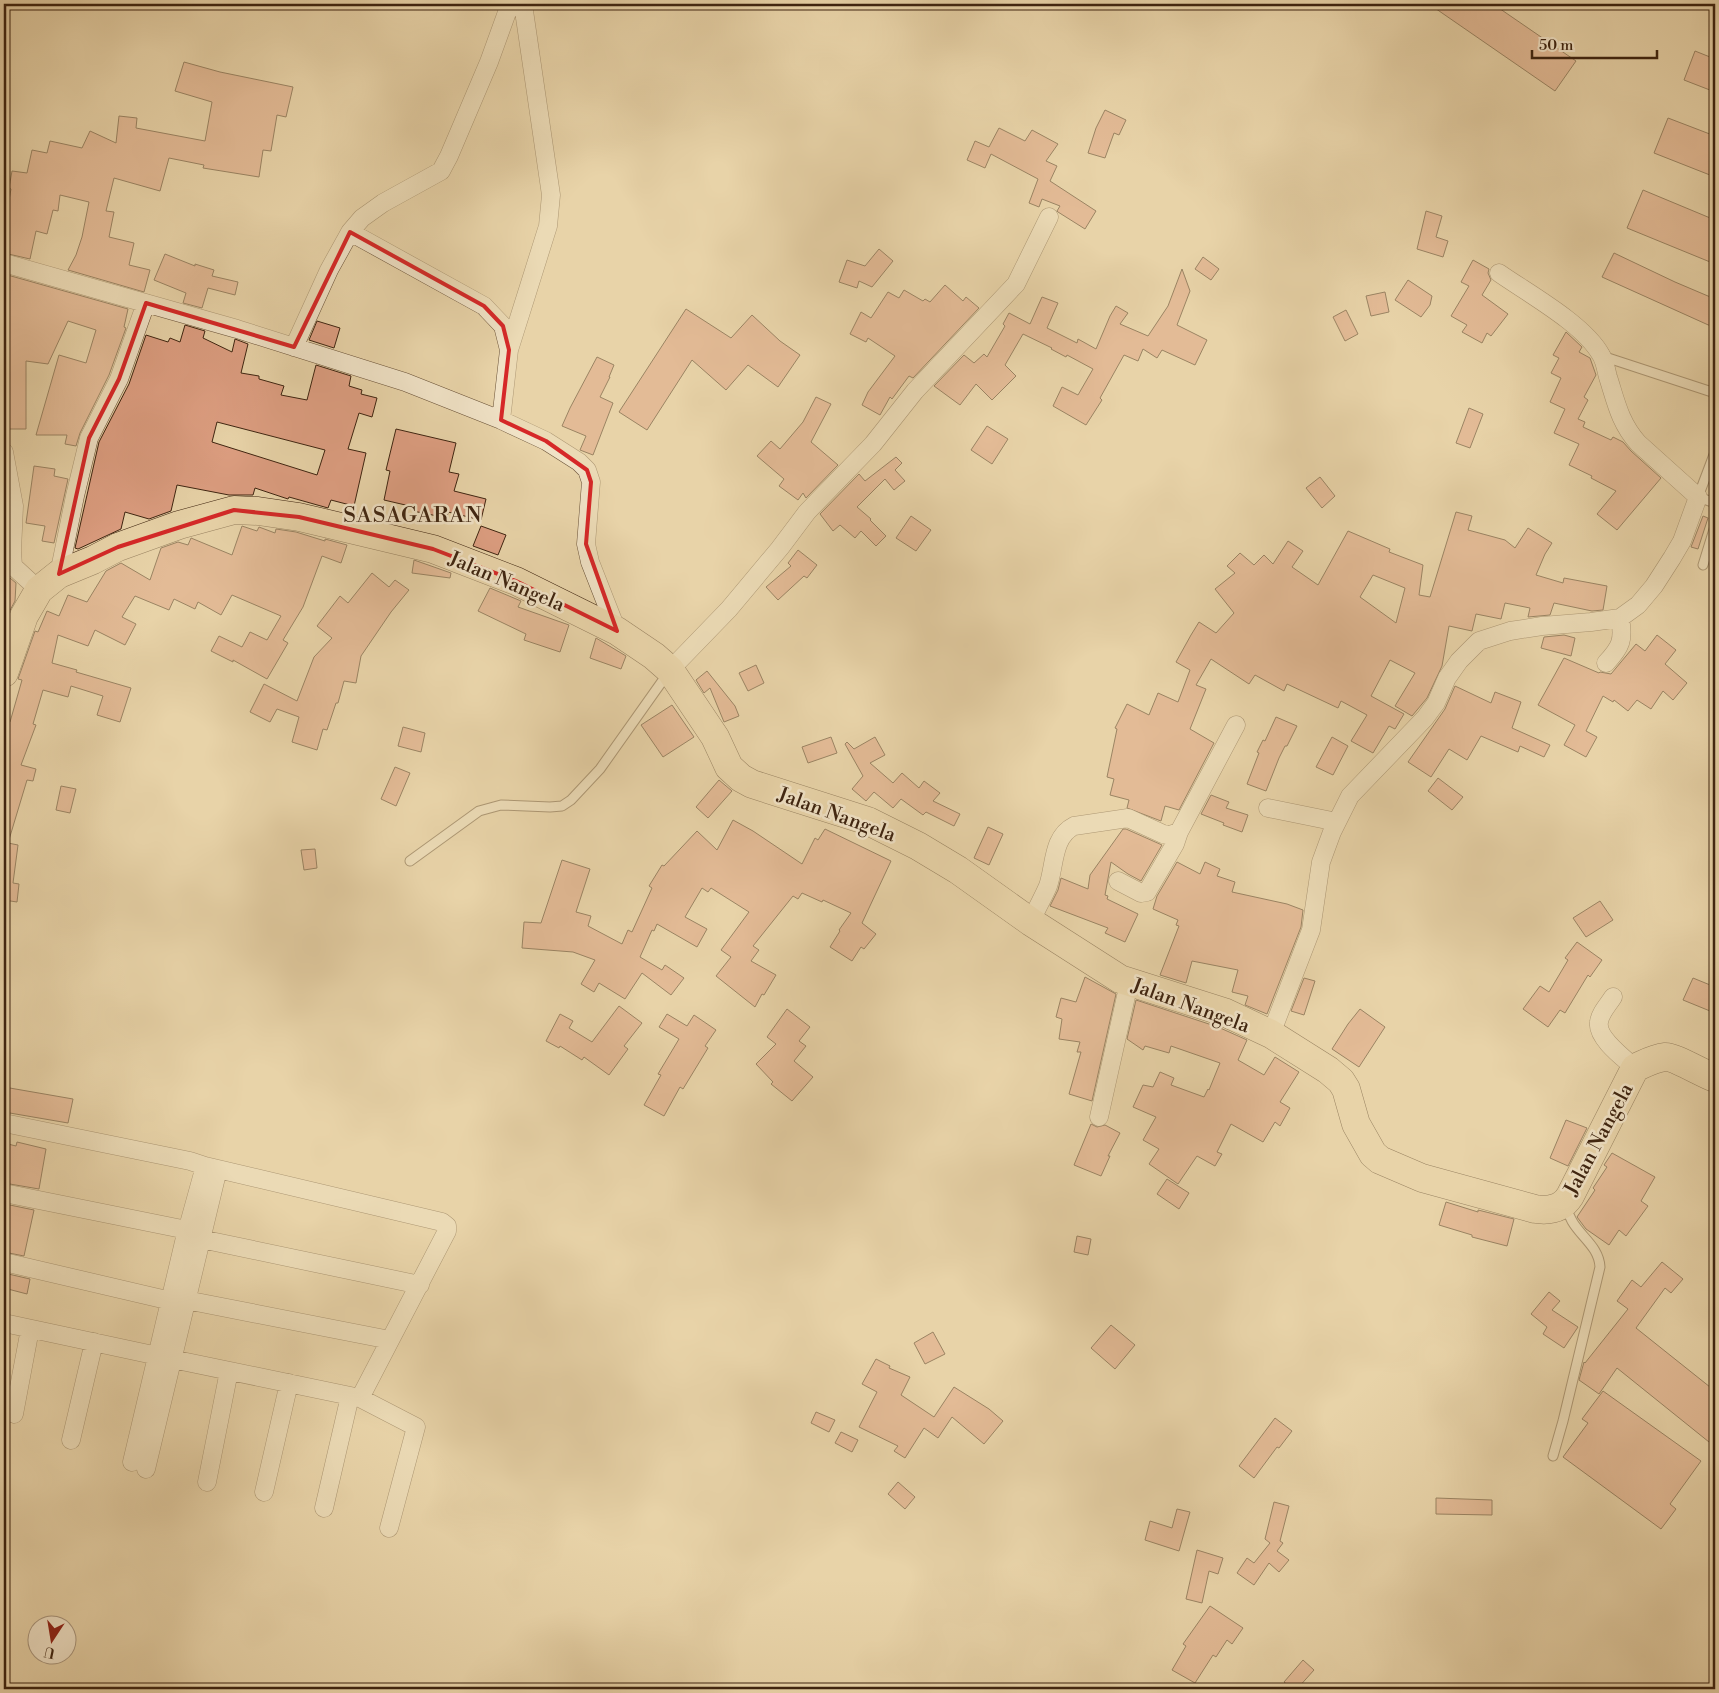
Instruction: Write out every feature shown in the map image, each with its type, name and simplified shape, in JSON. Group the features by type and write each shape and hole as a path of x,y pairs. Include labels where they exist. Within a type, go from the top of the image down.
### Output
{"main road":[{"name":"Jalan Nangela","path":"49,582 118,547 179,525 234,510 258,511 299,517 433,549 516,581 617,631 654,656 670,670 714,737 728,767 742,778 752,784 868,821 958,870 1031,922 1129,983 1224,1012 1271,1034 1328,1070 1341,1081 1346,1089 1356,1124 1373,1154 1380,1160 1422,1178 1535,1209 1544,1210 1563,1205 1587,1165 1635,1068 1651,1060 1666,1057 1677,1059 1715,1078"},
{"path":"7,656 24,616 49,582"}],"street":[{"path":"294,347 328,270 350,232 362,218 383,203 441,170 449,156 489,62 510,4"},
{"path":"501,420 509,350 548,226 551,195 523,4"},
{"path":"670,670 729,609 780,548 807,512 873,444 915,390 1016,284 1049,217"},
{"path":"350,232 484,306 502,326 509,350"},
{"path":"4,263 146,303 405,382 501,420 546,441 579,462 587,470 591,482 586,544 590,562 617,631"},
{"path":"1271,1034 1311,930 1321,862 1350,796 1425,718 1436,702 1447,678 1458,661 1478,641 1510,631 1620,618 1638,605 1654,586 1682,540 1698,497 1629,433 1622,422 1602,356 1594,343 1560,315 1499,273"},
{"path":"4,452 14,506 13,566 49,582 75,496 89,438 119,379 146,303"},
{"path":"1606,663 1621,644 1622,628 1620,618"},
{"path":"1118,881 1141,893 1147,892 1171,852 1179,832 1236,725"},
{"path":"1268,808 1337,822"},
{"path":"1031,922 1046,889 1057,846 1074,826 1128,818 1163,834 1170,835 1179,832"},
{"path":"1099,1117 1129,983"},
{"path":"1613,997 1603,1011 1599,1022 1600,1032 1604,1039 1635,1068"},
{"path":"4,1123 180,1159 211,1168 442,1222 447,1226 448,1231 420,1285 390,1340 355,1397 324,1508"},
{"path":"139,1465 211,1168"},
{"path":"4,1193 420,1285"},
{"path":"4,1262 179,1300 390,1340"},
{"path":"4,1323 355,1397 416,1427 389,1528"},
{"path":"14,1414 30,1329"},
{"path":"71,1440 94,1342"},
{"path":"207,1482 229,1371"},
{"path":"264,1492 289,1383"}],"lane":[{"path":"1602,356 1715,393"},
{"path":"1715,452 1698,497 1715,503"},
{"path":"1703,565 1715,526"},
{"path":"410,861 478,811 501,805 562,806 571,800 600,769 670,670"},
{"path":"1553,1456 1600,1266 1594,1249 1573,1222 1563,1205"}],"highlighted area":[{"path":"350,232 484,306 503,326 509,350 501,420 546,441 587,470 591,482 586,544 617,631 516,581 433,549 299,517 234,510 118,547 59,574 89,438 119,379 146,303 294,347"}],"building":[{"path":"1429,4 1493,4 1576,61 1555,91"},
{"path":"1695,51 1715,59 1715,92 1684,80"},
{"path":"184,62 220,72 293,87 286,117 277,115 271,151 263,150 259,177 203,168 204,165 169,158 160,191 114,178 106,211 114,212 109,237 134,243 129,265 150,270 144,292 68,270 76,255 82,237 89,202 60,195 58,211 53,210 47,234 36,231 30,259 4,253 4,228 11,189 9,188 12,171 27,173 32,150 47,153 50,141 82,148 90,131 116,143 119,116 137,118 136,128 205,141 212,102 175,91"},
{"path":"1105,110 1126,120 1119,135 1114,133 1105,158 1088,153 1096,128"},
{"path":"1668,118 1715,136 1715,177 1654,153"},
{"path":"999,128 1025,141 1032,130 1058,144 1046,161 1057,166 1050,181 1096,211 1085,229 1058,212 1060,206 1042,199 1039,207 1029,203 1038,179 991,154 985,168 967,160 975,141 989,147"},
{"path":"1643,190 1715,220 1715,264 1627,228"},
{"path":"1426,211 1442,216 1436,237 1448,241 1443,257 1417,249"},
{"path":"879,249 893,261 872,287 859,281 857,288 839,282 847,260 865,266"},
{"path":"1614,253 1715,299 1715,328 1602,277"},
{"path":"165,254 195,266 195,264 214,270 212,276 238,282 235,295 208,288 202,308 183,303 186,293 154,280"},
{"path":"1203,257 1219,269 1211,280 1195,269"},
{"path":"1473,260 1489,269 1488,273 1491,280 1482,295 1508,314 1491,336 1487,333 1482,343 1462,332 1467,325 1451,316 1469,286 1461,282"},
{"path":"1182,269 1190,291 1177,325 1207,340 1195,365 1162,350 1157,358 1143,349 1138,361 1124,355 1100,398 1102,400 1086,425 1053,406 1062,387 1078,395 1093,369 1023,334 1005,365 1016,376 992,400 976,384 960,405 934,386 964,355 974,363 984,354 987,357 1005,326 1003,324 1009,313 1030,324 1042,297 1058,303 1047,328 1077,343 1078,339 1096,349 1116,306 1128,313 1120,324 1148,336 1168,306"},
{"path":"4,274 128,309 124,327 126,328 109,375 80,433 76,446 65,444 67,435 36,435 59,355 86,363 96,330 68,321 48,364 26,361 26,429 4,429"},
{"path":"1408,280 1432,296 1430,305 1421,317 1395,300"},
{"path":"945,285 963,301 966,297 979,308 913,378 909,376 892,399 890,397 880,415 862,405 868,392 895,356 868,338 866,342 850,334 861,312 871,318 888,292 899,298 904,290 923,301 925,299 930,302"},
{"path":"1385,292 1389,312 1371,316 1366,296"},
{"path":"686,309 731,338 752,315 780,341 800,355 778,387 748,365 726,390 692,360 647,430 619,412"},
{"path":"1346,310 1358,334 1345,341 1333,317"},
{"path":"317,321 340,328 334,348 309,340"},
{"path":"185,325 205,331 203,338 232,352 235,339 248,344 241,373 259,376 259,379 284,386 281,395 307,400 316,365 351,376 349,386 362,390 361,394 377,398 372,417 359,413 348,449 366,453 354,506 331,500 328,508 289,497 288,499 255,488 253,495 229,495 177,485 171,511 149,519 125,512 121,529 78,549 75,548 99,442 129,384 146,335 168,342 170,338 180,342","holes":["217,422 325,450 317,475 212,442"]},
{"path":"1566,332 1582,347 1579,352 1590,358 1596,375 1584,397 1588,400 1578,419 1585,422 1583,427 1611,440 1613,437 1623,442 1661,478 1617,530 1597,514 1616,491 1591,478 1592,476 1569,465 1579,444 1554,433 1565,409 1550,402 1561,378 1551,373 1559,358 1553,355"},
{"path":"597,357 614,365 600,397 613,403 593,455 580,450 586,436 562,426"},
{"path":"816,397 831,404 811,442 838,465 806,498 803,493 798,500 779,486 784,479 757,456 771,441 780,449 803,422"},
{"path":"1469,408 1483,414 1470,448 1456,443"},
{"path":"987,426 1008,439 992,464 971,450"},
{"path":"396,429 456,443 449,472 459,474 454,491 486,499 481,520 448,512 447,518 413,511 414,507 384,500 390,471 386,470"},
{"path":"896,457 902,463 895,470 905,481 894,490 885,479 857,507 886,536 876,546 861,531 855,538 840,525 833,531 820,514 859,474 865,481"},
{"path":"34,466 55,469 54,476 68,479 54,543 42,541 45,526 26,523"},
{"path":"1320,477 1335,496 1322,508 1306,488"},
{"path":"1456,512 1472,516 1468,530 1505,540 1515,548 1528,528 1552,543 1536,575 1563,583 1564,578 1607,586 1603,610 1592,611 1554,603 1550,615 1528,617 1530,608 1505,603 1501,619 1476,614 1472,631 1449,626 1442,666 1427,698 1412,716 1395,706 1415,673 1390,660 1371,696 1404,714 1395,729 1389,726 1373,753 1351,741 1367,715 1341,701 1338,708 1287,684 1284,691 1255,675 1249,684 1211,659 1196,685 1206,689 1190,729 1214,743 1179,810 1165,806 1161,821 1127,808 1129,800 1110,795 1114,779 1107,777 1117,729 1115,728 1127,704 1149,715 1158,693 1178,702 1190,670 1176,662 1199,622 1216,633 1234,613 1215,589 1235,573 1227,566 1240,553 1254,565 1264,555 1273,564 1288,541 1303,551 1292,567 1318,585 1348,531 1390,549 1389,552 1423,565 1419,595 1430,597","holes":["1373,575 1405,588 1396,623 1360,597"]},
{"path":"911,516 931,530 916,551 896,538"},
{"path":"1703,516 1708,518 1698,549 1691,547"},
{"path":"242,526 257,531 259,527 275,533 276,529 296,532 325,541 325,539 347,545 341,563 322,556 303,607 283,640 288,643 267,679 233,660 233,662 211,651 219,636 242,647 250,632 267,640 281,616 232,595 221,615 198,602 195,609 174,599 169,610 135,596 122,617 136,624 125,645 95,630 88,646 58,635 52,663 131,688 120,722 97,715 103,696 71,686 68,697 43,690 33,724 36,725 21,765 36,769 33,781 27,780 8,843 18,845 13,883 19,884 17,902 4,900 4,720 10,722 22,680 18,679 35,631 38,632 47,611 59,616 68,595 87,602 106,571 121,563 150,580 161,548 178,542 188,545 191,538 232,555"},
{"path":"481,526 506,535 498,555 473,546"},
{"path":"798,550 817,565 807,578 804,576 778,600 766,587 791,566 788,563"},
{"path":"414,560 451,573 450,578 412,573"},
{"path":"4,573 16,583 15,601 8,614 4,613"},
{"path":"372,573 389,587 395,580 409,590 391,612 361,656 356,683 344,681 338,703 336,703 327,730 323,729 317,750 292,742 299,717 277,709 270,722 250,712 264,684 297,701 314,657 332,638 317,626 340,596 348,603"},
{"path":"490,588 521,601 518,607 569,625 560,652 524,640 526,634 478,611"},
{"path":"1564,635 1575,638 1571,656 1541,648 1544,637"},
{"path":"1657,635 1676,650 1665,664 1687,683 1673,700 1663,691 1651,709 1637,700 1628,711 1614,700 1613,702 1603,696 1586,731 1597,737 1586,757 1564,745 1575,725 1538,705 1564,658 1599,673 1611,674 1636,644 1645,651"},
{"path":"596,638 626,656 621,669 590,658"},
{"path":"756,665 764,683 748,691 739,673"},
{"path":"707,671 735,706 739,716 724,722 710,688 704,693 696,680"},
{"path":"1455,686 1491,703 1495,692 1521,702 1512,728 1550,745 1544,757 1520,746 1518,752 1481,736 1467,760 1449,749 1431,777 1408,762 1445,709"},
{"path":"672,705 694,737 663,757 641,725"},
{"path":"1276,717 1297,726 1279,758 1266,791 1247,784 1259,753 1257,752 1263,740 1265,741"},
{"path":"403,727 425,733 421,752 398,746"},
{"path":"831,737 837,753 808,763 802,747"},
{"path":"875,737 885,755 870,763 893,783 902,773 919,788 924,781 940,793 933,801 960,814 954,826 926,812 923,815 901,799 893,808 874,792 866,801 852,789 863,776 845,744 847,742 854,749"},
{"path":"1332,737 1348,746 1333,775 1316,767"},
{"path":"395,767 410,773 396,806 381,799"},
{"path":"1438,778 1463,797 1452,810 1428,791"},
{"path":"719,780 732,791 708,818 696,807"},
{"path":"61,786 76,789 70,813 56,810"},
{"path":"1211,795 1229,802 1226,808 1248,815 1242,832 1201,814"},
{"path":"733,820 802,864 815,838 818,840 825,829 891,861 862,923 876,934 864,949 861,947 852,961 830,947 851,913 802,893 798,899 793,896 753,946 759,950 751,961 776,975 755,1007 716,976 731,957 721,950 749,912 711,888 708,892 702,888 685,917 707,929 697,947 657,924 654,931 652,930 640,957 662,970 665,965 684,978 671,995 642,973 625,999 599,983 594,992 581,984 595,960 573,952 522,948 524,922 541,923 562,860 590,869 576,912 591,916 588,926 622,944 628,930 632,932 652,888 649,886 662,865 664,866 697,831 717,850"},
{"path":"988,827 1003,834 989,865 974,858"},
{"path":"1123,829 1162,845 1141,881 1111,862 1105,895 1108,896 1107,899 1138,914 1125,942 1105,933 1108,928 1050,906 1058,890 1061,878 1088,889 1090,875"},
{"path":"315,849 317,868 304,870 301,850"},
{"path":"1177,862 1200,874 1205,862 1220,869 1217,876 1235,882 1232,892 1287,904 1303,910 1301,927 1267,1014 1245,1005 1248,996 1232,992 1238,970 1192,961 1186,983 1160,975 1179,926 1176,925 1178,920 1153,909 1157,896"},
{"path":"1600,901 1613,920 1586,937 1573,918"},
{"path":"1577,942 1602,960 1590,977 1588,975 1565,1013 1560,1010 1548,1027 1523,1009 1540,986 1549,992 1568,960 1565,958"},
{"path":"1085,977 1116,994 1092,1101 1069,1094 1081,1052 1077,1052 1080,1042 1059,1039 1062,1019 1056,1017 1061,998 1076,1002"},
{"path":"1304,978 1315,981 1304,1015 1291,1011"},
{"path":"1693,978 1715,987 1715,1000 1710,1011 1683,1000"},
{"path":"1136,1000 1218,1027 1247,1040 1238,1060 1264,1075 1275,1057 1299,1072 1280,1102 1290,1108 1280,1126 1275,1122 1263,1142 1231,1124 1217,1152 1222,1154 1215,1166 1197,1156 1178,1184 1149,1164 1159,1149 1143,1140 1156,1117 1133,1107 1143,1085 1153,1087 1160,1072 1174,1078 1171,1085 1204,1097 1209,1090 1220,1063 1171,1046 1169,1053 1145,1046 1143,1050 1127,1039"},
{"path":"619,1006 642,1023 624,1046 628,1049 609,1075 584,1057 582,1060 560,1046 559,1048 546,1041 560,1014 573,1021 569,1028 592,1042"},
{"path":"787,1009 810,1027 799,1041 806,1046 794,1061 813,1077 792,1101 771,1084 773,1082 756,1064 776,1044 767,1037"},
{"path":"1360,1009 1385,1027 1359,1067 1332,1049"},
{"path":"667,1014 687,1026 694,1015 716,1030 705,1046 708,1048 683,1089 680,1087 664,1116 644,1105 661,1075 658,1074 679,1039 659,1027"},
{"path":"4,1087 73,1099 68,1123 4,1112"},
{"path":"1566,1120 1587,1128 1568,1166 1550,1158"},
{"path":"1091,1124 1097,1127 1105,1125 1120,1133 1108,1156 1110,1156 1101,1176 1074,1165"},
{"path":"17,1142 46,1149 39,1189 4,1183 4,1143 16,1146"},
{"path":"1612,1153 1655,1177 1641,1201 1648,1206 1626,1236 1619,1230 1609,1245 1586,1229 1577,1217 1595,1190 1593,1188 1607,1167 1604,1165"},
{"path":"1167,1179 1189,1193 1179,1209 1157,1194"},
{"path":"1446,1202 1478,1212 1478,1210 1514,1219 1507,1246 1472,1237 1472,1235 1439,1225"},
{"path":"5,1204 34,1210 24,1256 4,1252"},
{"path":"1077,1236 1091,1239 1088,1255 1074,1252"},
{"path":"1662,1262 1683,1279 1671,1293 1665,1288 1636,1328 1715,1391 1715,1435 1709,1442 1617,1368 1599,1394 1579,1380 1584,1362 1628,1309 1617,1301 1632,1280 1641,1287"},
{"path":"4,1273 30,1279 27,1294 4,1288"},
{"path":"1549,1292 1560,1301 1552,1310 1578,1327 1564,1348 1543,1334 1547,1327 1531,1314"},
{"path":"1111,1325 1135,1345 1115,1369 1091,1348"},
{"path":"933,1332 945,1354 925,1364 914,1343"},
{"path":"876,1359 890,1366 889,1368 910,1377 901,1395 934,1417 954,1387 989,1409 1003,1421 984,1444 952,1417 938,1438 924,1428 905,1458 894,1451 898,1446 859,1427 877,1392 862,1384"},
{"path":"1603,1391 1701,1461 1670,1504 1676,1509 1661,1529 1563,1457 1588,1423 1582,1419"},
{"path":"816,1412 835,1420 829,1432 811,1423"},
{"path":"1275,1418 1292,1431 1279,1448 1277,1447 1254,1478 1239,1466"},
{"path":"841,1432 858,1440 852,1452 835,1443"},
{"path":"898,1482 915,1497 905,1509 888,1494"},
{"path":"1436,1498 1492,1500 1492,1515 1436,1514"},
{"path":"1274,1502 1289,1506 1280,1541 1283,1543 1277,1551 1289,1560 1279,1572 1269,1563 1254,1585 1237,1573 1247,1558 1254,1563 1270,1543 1265,1539"},
{"path":"1177,1509 1190,1512 1179,1551 1145,1540 1150,1521 1172,1528"},
{"path":"1197,1550 1223,1558 1218,1574 1209,1571 1202,1603 1186,1599"},
{"path":"1210,1606 1243,1628 1232,1644 1227,1640 1216,1657 1213,1655 1195,1683 1172,1670 1186,1646 1183,1644"},
{"path":"1303,1660 1314,1670 1297,1689 1293,1689 1284,1682"}],"district":[{"name":"SASAGARAN","path":"413,514"}]}
